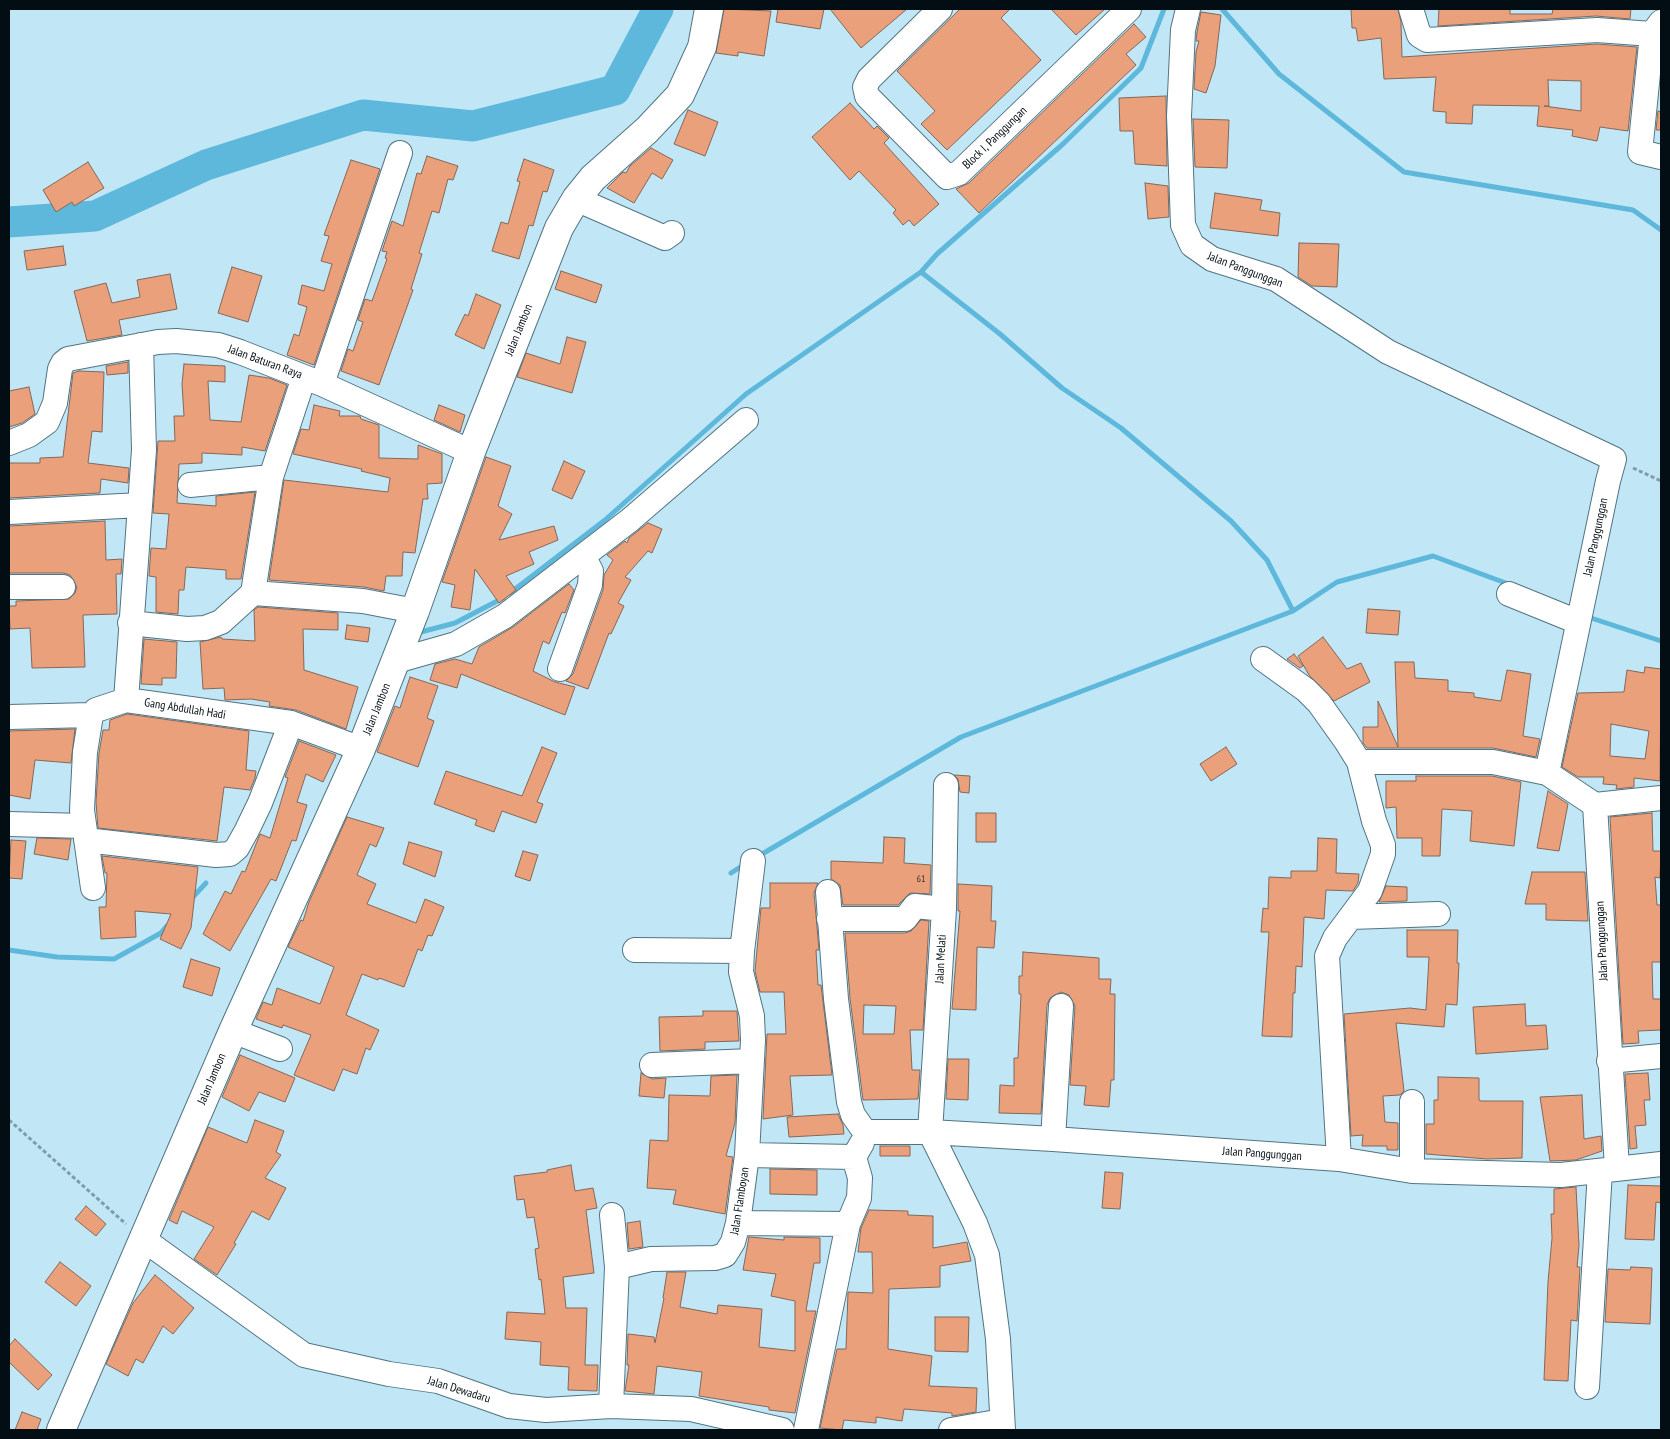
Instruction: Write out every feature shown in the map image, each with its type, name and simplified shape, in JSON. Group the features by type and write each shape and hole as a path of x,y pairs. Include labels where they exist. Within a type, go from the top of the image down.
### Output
{"main road":[{"name":"Jalan Jambon","path":"61,1430 233,1031 361,749 415,611 471,452 559,228 576,199 593,178 646,130 680,95 702,47 709,9"}],"street":[{"name":"Block I, Panggungan","path":"940,9 869,79 865,87 867,96 944,176 952,177 960,173 1130,9"},
{"name":"Jalan Panggunggan","path":"1188,9 1183,30 1179,116 1183,225 1192,246 1212,259 1276,280 1388,352 1614,459 1593,549 1547,773"},
{"path":"1411,9 1419,35 1427,40 1657,28 1655,79 1640,152 1661,157"},
{"path":"130,623 187,629 205,628 221,622 252,593 271,476 313,380 400,152"},
{"path":"576,199 665,238 672,233"},
{"name":"Jalan Baturan Raya","path":"9,443 29,435 47,422 55,403 60,370 63,363 68,359 141,344 176,341 218,345 313,380 471,452"},
{"path":"126,700 145,429 141,344"},
{"path":"396,661 464,640 505,616 630,520 746,420"},
{"path":"190,485 271,476"},
{"path":"9,512 140,505"},
{"path":"560,669 590,585 591,571 583,556"},
{"path":"9,587 63,587"},
{"path":"252,593 363,601 415,611"},
{"path":"1509,594 1579,621"},
{"path":"1263,659 1291,677 1320,703 1359,762 1383,845 1383,854 1370,891 1332,942 1326,964 1339,1159"},
{"name":"Gang Abdullah Hadi","path":"9,717 91,714 96,710 126,700 291,723 361,749"},
{"path":"91,714 82,802 92,888"},
{"path":"9,824 85,833 216,856 230,854 237,848 253,817 291,723"},
{"path":"1359,762 1478,762 1510,765 1547,773 1595,805 1661,798"},
{"name":"Jalan Melati","path":"930,1132 944,909 946,785"},
{"name":"Jalan Panggunggan","path":"930,1132 1339,1159 1412,1171 1561,1175 1608,1170 1609,1061 1595,805"},
{"path":"747,1155 753,1027 742,981 742,951 753,861"},
{"path":"828,892 829,919 849,1102 853,1115 865,1132"},
{"path":"829,919 905,919 915,906 944,909"},
{"path":"1351,917 1438,914"},
{"path":"635,950 742,951"},
{"path":"1053,1139 1061,1006"},
{"path":"233,1031 280,1049"},
{"path":"1609,1061 1661,1056"},
{"path":"652,1065 752,1061"},
{"path":"1412,1102 1412,1171"},
{"path":"865,1132 930,1132 975,1224 987,1255 998,1339 1003,1425 951,1430"},
{"path":"806,1430 848,1224 859,1198 860,1178 854,1156 860,1149 865,1132"},
{"name":"Jalan Flamboyan","path":"617,1267 651,1259 715,1258 725,1255 733,1242 738,1223 747,1155 854,1156"},
{"path":"1587,1387 1608,1170 1661,1164"},
{"path":"610,1406 617,1267 612,1215"},
{"path":"738,1223 848,1224"},
{"name":"Jalan Dewadaru","path":"143,1239 304,1355 389,1374 438,1381 509,1406 546,1410 610,1406 691,1409 782,1430"}],"path":[{"path":"1614,459 1661,482"},
{"path":"9,1120 143,1239"}],"building":[{"path":"724,9 771,11 764,56 738,52 738,56 716,53"},
{"path":"778,9 824,9 820,29 776,22"},
{"path":"830,9 907,9 861,48"},
{"path":"960,9 1010,9 1001,18 1041,60 947,150 921,124 935,111 897,71"},
{"path":"1051,9 1105,9 1076,35"},
{"path":"1351,9 1398,9 1401,22 1402,57 1597,44 1637,47 1628,131 1600,127 1597,141 1572,136 1573,130 1537,126 1539,106 1473,105 1472,124 1446,123 1446,112 1433,111 1436,77 1384,79 1381,38 1358,41 1356,28 1352,28","holes":["1548,80 1581,81 1581,111 1544,106 1549,106"]},
{"path":"1439,9 1510,9 1510,14 1552,14 1553,9 1631,9 1630,19 1596,16 1438,26"},
{"path":"1201,12 1221,15 1215,66 1206,93 1194,89 1196,52 1199,41 1196,41"},
{"path":"1134,24 1146,37 1126,54 1136,65 979,213 956,189 969,183"},
{"path":"1166,96 1167,166 1135,164 1133,131 1120,131 1119,98"},
{"path":"850,103 874,129 877,126 889,138 884,143 939,204 914,226 909,220 903,225 893,213 896,210 859,171 850,180 812,137"},
{"path":"688,110 718,122 705,156 674,144"},
{"path":"1658,111 1661,112 1661,130 1656,130"},
{"path":"1193,119 1229,120 1227,168 1195,167"},
{"path":"651,148 673,160 662,179 652,173 634,203 607,188 623,172 626,173 630,166"},
{"path":"427,156 458,166 453,180 448,179 439,213 432,211 419,253 422,254 411,289 413,290 379,385 341,371 348,349 353,351 363,322 358,320 365,299 372,301 387,259 385,258 387,252 382,251 392,221 403,226 417,173 421,174"},
{"path":"524,159 554,170 547,192 543,191 533,226 529,225 519,259 492,251 501,222 508,224 520,182 517,181"},
{"path":"351,160 380,169 314,365 287,355 294,334 299,336 307,307 298,304 302,285 324,291 332,264 321,261 329,236 324,235"},
{"path":"88,162 104,188 74,206 72,202 56,212 43,190"},
{"path":"1145,183 1168,186 1169,217 1148,219"},
{"path":"1215,193 1262,200 1260,210 1280,213 1278,236 1210,228"},
{"path":"1299,243 1339,244 1337,287 1312,286 1298,277"},
{"path":"63,246 66,265 27,270 24,251"},
{"path":"232,267 262,276 248,322 218,313"},
{"path":"561,271 602,285 596,303 555,289"},
{"path":"170,274 177,309 119,320 122,335 87,341 74,291 106,283 112,303 140,297 137,280"},
{"path":"476,294 501,305 484,349 455,335 465,314 468,316"},
{"path":"567,337 586,342 572,393 517,377 526,353 560,364"},
{"path":"128,362 128,373 107,375 106,366"},
{"path":"184,364 225,366 225,382 208,381 210,420 241,422 249,375 269,378 287,385 265,451 242,447 242,455 202,453 202,463 179,464 177,503 216,506 216,496 255,492 241,579 226,579 226,570 186,567 184,590 179,590 178,614 156,612 156,577 149,576 151,548 166,549 169,514 153,513 158,441 175,441 174,416 184,416 182,384"},
{"path":"79,371 104,372 102,432 92,431 88,463 129,468 128,483 101,479 100,493 9,498 9,463 40,463 40,458 63,457 73,373"},
{"path":"29,387 35,414 22,423 9,427 9,391"},
{"path":"314,405 340,411 339,416 360,416 361,419 379,425 379,458 418,459 418,445 442,454 442,483 427,484 428,499 423,499 415,553 403,552 402,576 386,576 384,591 364,587 269,580 284,480 388,492 390,478 361,471 362,469 293,454 301,429 309,430"},
{"path":"439,405 465,415 460,432 434,420"},
{"path":"486,457 511,466 498,506 512,514 499,540 554,526 558,540 529,552 534,564 506,576 516,590 499,603 475,569 470,610 451,607 455,585 442,582"},
{"path":"564,461 585,471 572,499 552,490"},
{"path":"105,521 106,560 122,559 121,574 116,574 117,614 83,615 85,667 32,668 30,628 10,629 9,606 16,606 16,601 69,599 75,593 77,587 70,575 63,573 9,573 9,526"},
{"path":"648,523 662,529 652,553 648,551 625,577 631,580 618,603 624,606 611,634 609,633 588,689 566,681 573,674 603,590 604,575 613,560 607,555 625,541 627,543 629,538"},
{"path":"569,584 574,590 565,613 562,612 549,644 543,641 533,671 555,682 575,687 565,715 461,674 457,688 430,680 435,664 455,659 472,664 479,647 513,627"},
{"path":"258,607 338,613 338,630 303,629 304,670 358,687 346,729 296,710 269,706 270,702 251,699 225,700 224,688 203,689 200,642 221,637 222,639 255,641 254,610"},
{"path":"1368,609 1400,611 1398,635 1366,633"},
{"path":"347,625 370,628 368,642 345,639"},
{"path":"1323,637 1347,669 1361,663 1370,682 1334,701 1309,675 1298,656"},
{"path":"144,639 177,642 176,678 162,678 162,685 141,684"},
{"path":"1294,654 1303,666 1300,668 1287,659"},
{"path":"1395,662 1414,662 1415,678 1448,680 1448,691 1474,693 1474,697 1501,701 1507,670 1531,674 1523,736 1540,739 1536,757 1493,748 1367,748 1363,743 1363,727 1378,727 1378,701 1398,747"},
{"path":"1645,667 1661,669 1660,781 1634,778 1634,787 1616,789 1617,785 1603,784 1604,777 1578,777 1562,767 1578,693 1624,692 1627,670 1644,673","holes":["1611,724 1649,731 1645,759 1610,756"]},
{"path":"410,677 438,686 427,718 434,721 418,767 377,752 395,706 400,708"},
{"path":"127,714 249,731 246,770 256,771 255,778 250,790 224,787 217,841 98,828 96,802 99,753 103,730 109,730 110,720"},
{"path":"75,729 71,763 35,760 30,799 9,795 9,731"},
{"path":"299,741 336,755 323,782 306,774 297,802 307,805 296,841 292,840 276,881 271,879 230,951 203,934 225,891 231,894 242,871 245,872 260,834 270,838 288,778 285,777"},
{"path":"542,747 557,753 537,802 543,804 536,823 502,811 494,832 475,825 477,820 434,804 446,771 522,796"},
{"path":"1226,747 1237,764 1211,781 1200,764"},
{"path":"954,775 970,776 969,793 960,792 958,779"},
{"path":"1416,776 1492,776 1521,782 1514,846 1470,841 1472,811 1442,809 1440,856 1422,856 1422,838 1397,838 1396,807 1386,808 1386,781 1416,781"},
{"path":"1548,791 1568,804 1559,851 1537,848"},
{"path":"976,813 996,813 996,842 976,842"},
{"path":"1652,813 1653,851 1661,851 1660,878 1655,877 1657,905 1661,905 1661,962 1652,962 1653,999 1661,999 1661,1030 1638,1031 1639,1043 1623,1044 1610,817"},
{"path":"347,817 384,828 376,847 370,844 357,875 376,884 367,904 416,923 425,899 444,907 432,936 428,935 422,951 418,949 404,987 362,974 346,1015 379,1030 370,1050 366,1048 357,1074 343,1069 334,1091 294,1075 311,1035 283,1025 282,1028 256,1019 263,1002 272,1005 277,988 320,1004 334,967 288,947 301,920 303,921 309,902"},
{"path":"884,837 905,838 904,863 931,865 930,894 910,893 898,905 843,905 840,885 831,879 831,861 883,863"},
{"path":"37,838 71,839 68,860 34,854"},
{"path":"1318,838 1337,839 1336,873 1359,874 1358,883 1353,891 1326,890 1324,919 1304,917 1302,967 1296,966 1295,993 1293,993 1292,1037 1262,1036 1269,932 1261,932 1263,908 1268,909 1269,877 1291,878 1291,871 1317,871"},
{"path":"11,840 26,841 22,879 9,878"},
{"path":"409,842 442,852 435,877 403,864"},
{"path":"523,851 538,855 530,881 515,876"},
{"path":"102,856 198,867 191,928 181,949 160,939 171,914 135,911 136,937 101,939 99,907 106,907 107,873 105,873"},
{"path":"1532,872 1585,872 1588,921 1546,920 1546,904 1525,904"},
{"path":"770,883 818,883 814,893 819,950 816,950 818,985 821,985 832,1075 790,1076 793,1115 763,1119 767,1034 786,1034 784,992 760,992 755,971 761,908 770,908"},
{"path":"958,884 992,886 991,921 996,921 994,948 977,947 976,1010 952,1009 960,911 958,911"},
{"path":"1386,886 1407,887 1407,901 1379,902"},
{"path":"921,920 929,921 923,1030 910,1030 912,1070 920,1070 918,1099 863,1100 850,998 845,933 905,933 911,931","holes":["864,1005 896,1006 894,1034 863,1034"]},
{"path":"1407,930 1458,930 1457,1005 1446,1004 1444,1027 1396,1023 1404,1091 1400,1095 1383,1096 1385,1122 1398,1123 1398,1150 1387,1150 1387,1146 1362,1146 1363,1135 1351,1136 1344,1014 1410,1008 1426,1010 1429,957 1407,957"},
{"path":"1023,952 1099,958 1099,979 1111,979 1110,994 1115,994 1114,1080 1111,1080 1109,1107 1084,1105 1086,1086 1070,1085 1075,1006 1069,995 1061,992 1050,998 1047,1005 1041,1114 999,1113 1000,1085 1014,1086 1014,1058 1018,1058 1021,994 1019,994 1019,976 1022,976"},
{"path":"191,959 220,968 212,996 183,987"},
{"path":"1525,1004 1526,1026 1546,1025 1548,1049 1476,1054 1473,1007"},
{"path":"703,1011 737,1011 739,1041 705,1042 705,1049 660,1051 659,1017 703,1016"},
{"path":"240,1055 295,1078 285,1102 259,1092 249,1111 222,1097"},
{"path":"948,1059 969,1059 968,1100 946,1099"},
{"path":"641,1073 652,1079 666,1078 664,1098 639,1096"},
{"path":"1648,1073 1650,1100 1644,1100 1646,1125 1635,1126 1637,1148 1630,1149 1625,1074"},
{"path":"737,1075 735,1123 726,1156 733,1157 725,1214 673,1204 676,1190 647,1188 650,1140 668,1141 669,1095 710,1096 711,1076"},
{"path":"1438,1077 1479,1078 1479,1100 1481,1101 1523,1101 1522,1158 1487,1159 1426,1154 1426,1124 1434,1124 1434,1100 1438,1100"},
{"path":"1582,1095 1584,1139 1601,1136 1602,1151 1576,1160 1550,1161 1540,1097"},
{"path":"838,1114 843,1125 844,1134 789,1137 787,1117"},
{"path":"255,1120 284,1131 276,1152 281,1155 265,1178 286,1188 269,1220 252,1211 234,1243 236,1244 217,1275 194,1259 214,1227 182,1211 177,1224 169,1220 208,1127 247,1143"},
{"path":"880,1146 910,1146 910,1156 880,1156"},
{"path":"571,1165 575,1191 593,1188 597,1208 586,1210 594,1273 563,1277 566,1308 587,1308 585,1365 598,1365 597,1391 568,1390 569,1367 540,1365 541,1342 505,1339 507,1312 545,1314 535,1249 539,1248 534,1217 527,1218 524,1199 517,1200 514,1176 547,1172 547,1170"},
{"path":"770,1169 817,1170 817,1195 770,1194"},
{"path":"1105,1172 1123,1173 1120,1209 1102,1208"},
{"path":"1628,1185 1661,1186 1661,1203 1656,1202 1654,1240 1625,1239"},
{"path":"1576,1187 1579,1245 1577,1267 1580,1267 1577,1321 1571,1320 1568,1381 1544,1380 1548,1282 1552,1238 1551,1214 1554,1214 1554,1189"},
{"path":"86,1206 106,1224 96,1236 75,1219"},
{"path":"869,1210 908,1211 908,1215 933,1216 933,1248 967,1242 971,1261 940,1266 940,1287 889,1289 888,1349 932,1356 929,1386 977,1388 976,1412 952,1416 952,1413 904,1409 902,1421 876,1417 876,1423 844,1420 842,1430 820,1428 837,1349 846,1349 848,1292 873,1293 872,1252 858,1252 861,1228"},
{"path":"640,1221 643,1247 629,1249 627,1223"},
{"path":"749,1237 784,1240 784,1237 820,1238 820,1263 814,1263 806,1311 816,1311 795,1413 769,1410 769,1407 699,1396 702,1372 657,1366 654,1394 625,1391 629,1365 627,1365 628,1334 654,1337 655,1343 667,1272 686,1272 680,1307 717,1314 718,1305 762,1309 759,1347 795,1351 795,1301 771,1296 776,1274 743,1270"},
{"path":"60,1262 91,1286 76,1306 45,1282"},
{"path":"1631,1267 1652,1268 1650,1324 1605,1322 1608,1269 1630,1270"},
{"path":"155,1275 194,1308 173,1334 163,1326 143,1363 136,1359 128,1376 106,1364 133,1303"},
{"path":"935,1317 969,1317 968,1352 935,1351"},
{"path":"15,1339 52,1375 38,1390 9,1362 9,1346"},
{"path":"22,1412 41,1419 37,1430 15,1430"}],"waterway":[{"path":"9,222 95,216 206,165 363,115 473,126 615,90 658,9"},
{"path":"510,593 605,520 746,394 921,272 937,254 1063,144 1141,68 1164,9"},
{"path":"1222,9 1279,74 1404,172 1633,210 1661,230"},
{"path":"757,857 961,737 1293,611 1267,560 1231,521 1121,428 1062,388 1000,334 921,272"},
{"path":"1293,611 1337,582 1433,556 1511,585"},
{"path":"417,633 455,623 503,598"},
{"path":"1585,616 1661,641"},
{"path":"731,873 745,864"},
{"path":"191,899 206,883"},
{"path":"9,950 57,957 114,959 161,933 167,926"}]}
